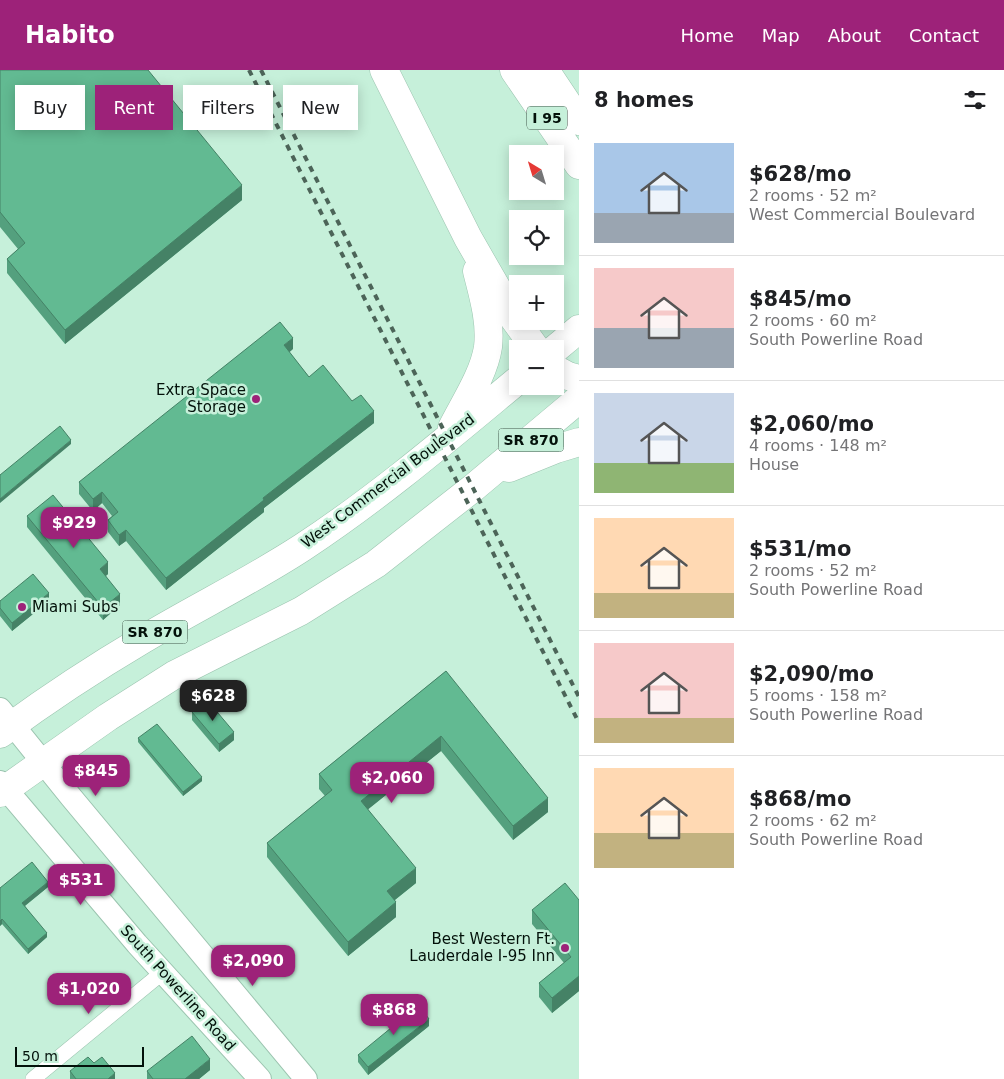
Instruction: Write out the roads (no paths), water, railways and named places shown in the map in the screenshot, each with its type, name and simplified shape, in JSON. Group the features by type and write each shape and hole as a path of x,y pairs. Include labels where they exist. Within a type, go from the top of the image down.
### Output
{"highway":[{"path":"384,70 468,238 511,312 530,340"},
{"name":"I 95","path":"514,70 579,165"},
{"path":"545,70 579,121"},
{"path":"447,438 480,373 488,346 485,308 468,238"},
{"path":"564,342 579,329"},
{"path":"564,374 579,379"},
{"name":"West Commercial Boulevard","path":"4,723 143,639 232,590 303,547 377,494 509,387"},
{"name":"SR 870","path":"2,788 174,675 300,610 353,579 411,538 579,399"},
{"path":"483,480 562,447 579,442"}],"main road":[{"path":"4,723 43,762 306,1079"},
{"name":"South Powerline Road","path":"2,788 118,922 260,1079"}],"street":[{"path":"33,1079 163,972"}],"railway":[{"path":"249,70 579,723"},
{"path":"261,70 579,697"}],"place":[{"name":"Extra Space Storage","path":"256,399"},
{"name":"Miami Subs","path":"22,607"},
{"name":"Best Western Ft. Lauderdale I-95 Inn","path":"565,948"}]}
